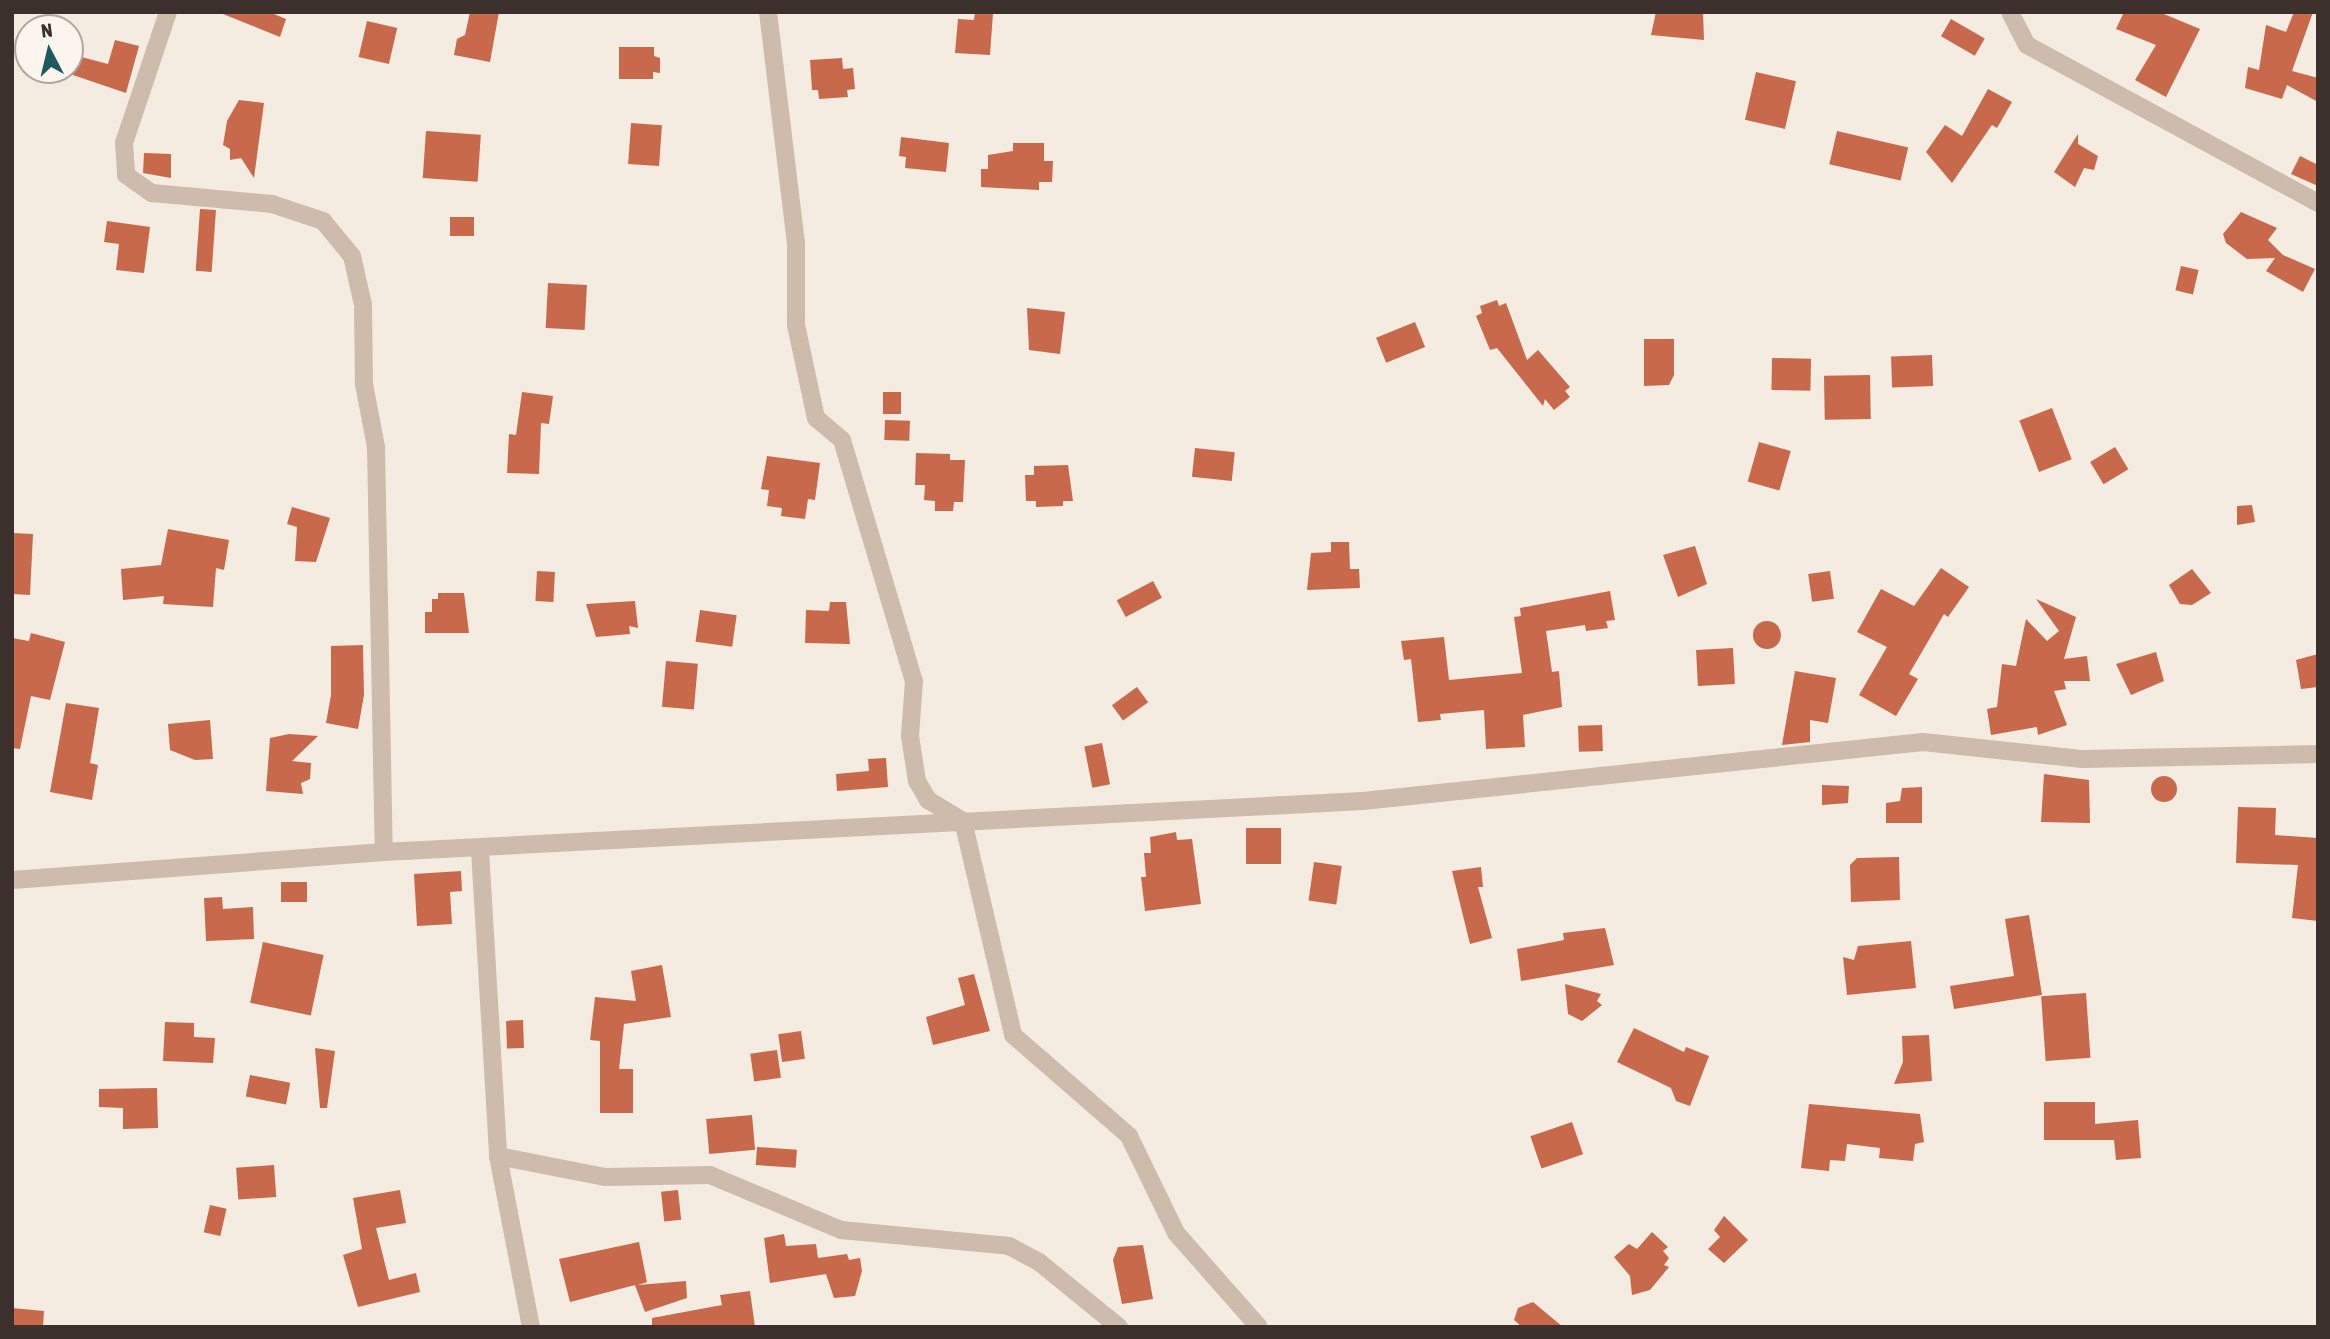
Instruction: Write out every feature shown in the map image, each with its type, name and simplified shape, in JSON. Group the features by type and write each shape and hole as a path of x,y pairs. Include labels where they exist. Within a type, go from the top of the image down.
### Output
{"street":[{"path":"168,12 124,143 126,175 152,193 272,204 323,221 352,256 363,305 364,384 376,447 384,852"},
{"path":"768,12 796,243 796,325 816,418 842,440 915,681 909,736 917,781 928,800 963,821 1013,1035 1129,1136 1177,1233 1259,1327"},
{"path":"2010,12 2028,45 2318,203"},
{"path":"12,880 384,852 480,850 963,821 1363,801 1923,742 2083,759 2318,754"},
{"path":"480,850 498,1156 531,1327"},
{"path":"498,1156 605,1177 710,1175 841,1230 1009,1246 1039,1262 1119,1327"}],"building":[{"path":"218,12 269,12 286,19 280,37"},
{"path":"470,12 499,12 490,62 454,55 457,39 465,35"},
{"path":"975,12 993,13 990,55 955,53 958,19 974,20"},
{"path":"1656,12 1703,12 1704,40 1651,35"},
{"path":"2124,12 2159,12 2200,29 2166,97 2135,80 2156,45 2116,29"},
{"path":"2294,12 2313,12 2292,71 2318,78 2318,102 2287,85 2282,99 2245,88 2248,67 2259,70 2266,25 2286,32"},
{"path":"1951,19 1985,38 1975,56 1941,36"},
{"path":"367,21 397,28 389,64 359,57"},
{"path":"115,40 139,46 126,93 84,79 84,58 108,64"},
{"path":"619,47 654,47 654,56 660,58 660,73 653,72 653,79 619,79"},
{"path":"842,58 843,69 853,68 855,89 847,90 848,97 819,99 818,90 812,90 810,60"},
{"path":"1756,72 1796,81 1785,129 1745,120"},
{"path":"1988,89 2012,102 1997,128 1992,125 1952,183 1926,152 1945,125 1962,136"},
{"path":"239,100 264,103 254,178 241,158 230,160 230,149 223,145 227,121"},
{"path":"631,123 662,125 659,166 628,164"},
{"path":"426,131 481,135 478,182 423,178"},
{"path":"1837,131 1908,147 1900,181 1829,164"},
{"path":"2078,134 2078,144 2098,156 2094,170 2084,168 2075,187 2054,172"},
{"path":"901,137 949,143 946,172 905,168 906,157 899,156"},
{"path":"1013,143 1044,143 1044,161 1053,161 1052,182 1039,182 1039,190 981,187 981,169 988,169 988,155 1013,151"},
{"path":"144,153 171,154 171,178 143,173"},
{"path":"2300,156 2318,165 2318,186 2291,174"},
{"path":"200,209 216,210 212,272 196,271"},
{"path":"2241,212 2277,228 2268,240 2283,255 2315,269 2303,292 2266,271 2275,258 2247,259 2226,243 2223,234"},
{"path":"450,217 474,217 474,236 450,236"},
{"path":"107,221 150,227 144,273 116,270 119,244 104,242"},
{"path":"2181,266 2199,270 2193,294 2175,290"},
{"path":"548,283 587,285 585,330 546,328"},
{"path":"1497,300 1499,306 1506,303 1527,360 1538,350 1570,387 1565,391 1570,397 1554,410 1545,399 1543,406 1497,348 1490,350 1476,316 1482,313 1480,306"},
{"path":"1027,308 1065,312 1060,354 1029,350"},
{"path":"1415,322 1425,347 1386,363 1376,338"},
{"path":"1644,339 1674,339 1674,375 1669,385 1644,386"},
{"path":"1932,355 1933,386 1892,387 1891,356"},
{"path":"1772,358 1811,359 1810,391 1771,390"},
{"path":"1870,375 1871,419 1825,420 1824,376"},
{"path":"522,392 553,396 549,424 541,423 539,474 507,473 509,434 516,435"},
{"path":"883,392 901,392 901,414 883,414"},
{"path":"2052,408 2072,459 2039,472 2019,421"},
{"path":"885,420 910,421 909,441 884,440"},
{"path":"1759,442 1791,451 1779,491 1748,481"},
{"path":"2115,447 2128,469 2104,484 2090,462"},
{"path":"1195,448 1235,452 1232,481 1192,477"},
{"path":"916,453 950,454 950,460 965,460 963,502 954,502 953,511 935,511 935,501 924,500 925,485 915,485"},
{"path":"767,456 820,463 815,500 808,499 805,519 781,516 782,508 767,506 769,490 761,489"},
{"path":"1068,465 1073,501 1063,501 1063,506 1036,507 1036,501 1026,501 1025,475 1034,475 1034,466"},
{"path":"2252,505 2255,522 2237,525 2237,506"},
{"path":"292,507 330,518 316,562 295,561 297,527 287,524"},
{"path":"168,529 229,540 224,570 216,568 213,607 163,604 164,596 123,600 121,569 161,565"},
{"path":"12,533 33,534 30,595 12,594"},
{"path":"1331,542 1349,542 1350,569 1359,569 1360,588 1307,590 1311,553 1331,552"},
{"path":"1695,546 1707,584 1678,597 1663,555"},
{"path":"1941,568 1969,587 1948,617 1944,614 1909,674 1918,679 1896,716 1859,695 1887,647 1857,632 1881,589 1914,606"},
{"path":"2192,569 2211,593 2192,605 2180,604 2169,585"},
{"path":"537,571 555,572 553,602 535,601"},
{"path":"1830,571 1834,599 1812,602 1808,574"},
{"path":"1153,581 1162,598 1126,617 1117,600"},
{"path":"1610,591 1615,620 1606,621 1608,628 1586,631 1585,625 1546,631 1552,672 1559,671 1562,707 1523,715 1525,747 1486,749 1484,710 1440,714 1441,720 1418,722 1411,659 1404,660 1401,641 1444,637 1449,680 1522,673 1514,617 1521,616 1520,608"},
{"path":"438,593 464,593 469,633 425,633 425,612 432,612 432,599 438,599"},
{"path":"2036,599 2076,617 2064,659 2087,656 2090,681 2064,681 2066,689 2054,691 2067,725 2038,735 2037,727 1991,735 1987,709 1997,707 2002,664 2016,666 2026,619 2047,641 2059,631"},
{"path":"635,601 638,628 629,626 630,634 596,637 586,604"},
{"path":"830,602 846,602 850,644 805,643 806,610 829,611"},
{"path":"700,610 737,615 732,647 696,642"},
{"path":"1767,621 1777,625 1781,635 1777,645 1767,649 1757,645 1753,635 1757,625"},
{"path":"31,633 65,642 50,700 31,696 20,749 12,748 12,638 29,641"},
{"path":"363,645 364,695 358,729 326,723 331,695 331,646"},
{"path":"1733,648 1735,684 1698,686 1696,650"},
{"path":"2156,652 2164,681 2131,695 2116,664"},
{"path":"2318,654 2318,687 2301,689 2296,660"},
{"path":"666,661 698,664 694,710 662,707"},
{"path":"1795,671 1836,678 1828,723 1810,720 1810,742 1782,745"},
{"path":"1137,687 1148,702 1123,721 1112,705"},
{"path":"66,703 99,708 90,763 98,765 92,800 50,792"},
{"path":"210,720 213,759 195,760 170,750 168,724"},
{"path":"1602,725 1603,751 1579,752 1578,726"},
{"path":"289,734 318,736 292,761 311,763 310,779 301,783 303,794 266,791 270,738"},
{"path":"1102,743 1110,784 1092,788 1084,746"},
{"path":"886,758 888,787 837,791 836,774 869,771 868,759"},
{"path":"2044,774 2089,780 2090,823 2041,822"},
{"path":"2164,776 2173,780 2177,789 2173,798 2164,802 2155,798 2151,789 2155,780"},
{"path":"1822,785 1849,786 1848,803 1822,805"},
{"path":"1922,787 1922,823 1886,823 1886,803 1900,801 1902,788"},
{"path":"2238,807 2276,808 2275,835 2318,838 2318,921 2292,918 2298,865 2236,863"},
{"path":"1246,828 1281,828 1281,864 1246,864"},
{"path":"1176,832 1177,840 1192,839 1201,904 1145,911 1141,877 1146,877 1144,853 1151,853 1150,837"},
{"path":"1899,857 1900,900 1851,902 1850,865 1857,858"},
{"path":"1314,862 1342,866 1336,905 1309,901"},
{"path":"1481,867 1483,887 1478,887 1492,938 1470,944 1452,871"},
{"path":"461,871 462,891 450,892 452,924 417,926 414,874"},
{"path":"281,882 307,882 307,902 281,902"},
{"path":"222,897 223,909 253,907 254,939 206,941 204,898"},
{"path":"2029,915 2042,995 1954,1009 1950,986 2014,976 2005,919"},
{"path":"1605,928 1614,965 1521,981 1517,949 1564,940 1563,933"},
{"path":"1911,941 1916,988 1847,995 1843,957 1854,960 1858,946"},
{"path":"263,942 324,955 311,1016 250,1003"},
{"path":"662,965 671,1017 624,1024 619,1069 633,1069 633,1113 600,1113 600,1041 590,1040 595,997 636,1001 631,971"},
{"path":"974,974 990,1031 933,1045 926,1017 965,1005 958,978"},
{"path":"1565,984 1601,994 1597,1001 1602,1005 1582,1021 1568,1014"},
{"path":"2086,993 2091,1058 2046,1061 2041,996"},
{"path":"523,1020 524,1048 507,1049 506,1021"},
{"path":"165,1022 194,1023 194,1037 215,1038 213,1063 163,1061"},
{"path":"1634,1028 1684,1052 1686,1047 1709,1056 1690,1106 1676,1101 1671,1088 1617,1062"},
{"path":"801,1031 805,1059 782,1062 778,1034"},
{"path":"1929,1035 1932,1081 1894,1084 1903,1062 1902,1036"},
{"path":"315,1048 335,1051 327,1108 320,1108"},
{"path":"777,1050 781,1078 754,1081 750,1054"},
{"path":"250,1075 290,1083 286,1104 246,1097"},
{"path":"157,1088 158,1128 123,1129 123,1108 99,1107 99,1089"},
{"path":"2044,1102 2095,1102 2095,1124 2138,1120 2141,1158 2116,1160 2114,1140 2044,1140"},
{"path":"1809,1104 1920,1114 1924,1142 1915,1144 1913,1161 1879,1158 1880,1148 1847,1144 1845,1161 1830,1160 1829,1171 1801,1168"},
{"path":"752,1115 755,1150 709,1154 706,1119"},
{"path":"1572,1122 1583,1154 1541,1168 1530,1136"},
{"path":"757,1147 797,1150 796,1168 756,1165"},
{"path":"274,1165 276,1197 238,1200 236,1168"},
{"path":"400,1190 406,1223 376,1228 389,1280 416,1273 420,1292 358,1307 343,1255 362,1249 353,1198"},
{"path":"678,1190 681,1220 664,1222 661,1192"},
{"path":"210,1205 227,1209 220,1236 204,1232"},
{"path":"1724,1216 1748,1240 1724,1263 1708,1249 1720,1237 1714,1230"},
{"path":"1652,1232 1668,1247 1663,1251 1669,1258 1664,1265 1669,1267 1650,1290 1632,1295 1630,1276 1614,1257 1629,1244 1637,1249"},
{"path":"784,1234 786,1246 816,1244 818,1258 847,1254 849,1260 860,1258 862,1271 855,1296 834,1298 826,1274 770,1283 764,1238"},
{"path":"639,1242 647,1282 638,1285 686,1281 687,1298 645,1312 635,1285 570,1302 559,1259"},
{"path":"1143,1245 1153,1299 1122,1304 1113,1260 1118,1247"},
{"path":"750,1291 755,1327 652,1327 652,1318 722,1305 720,1295"},
{"path":"1533,1302 1563,1327 1522,1327 1514,1320 1518,1308"},
{"path":"12,1308 44,1311 43,1327 12,1327"}]}
